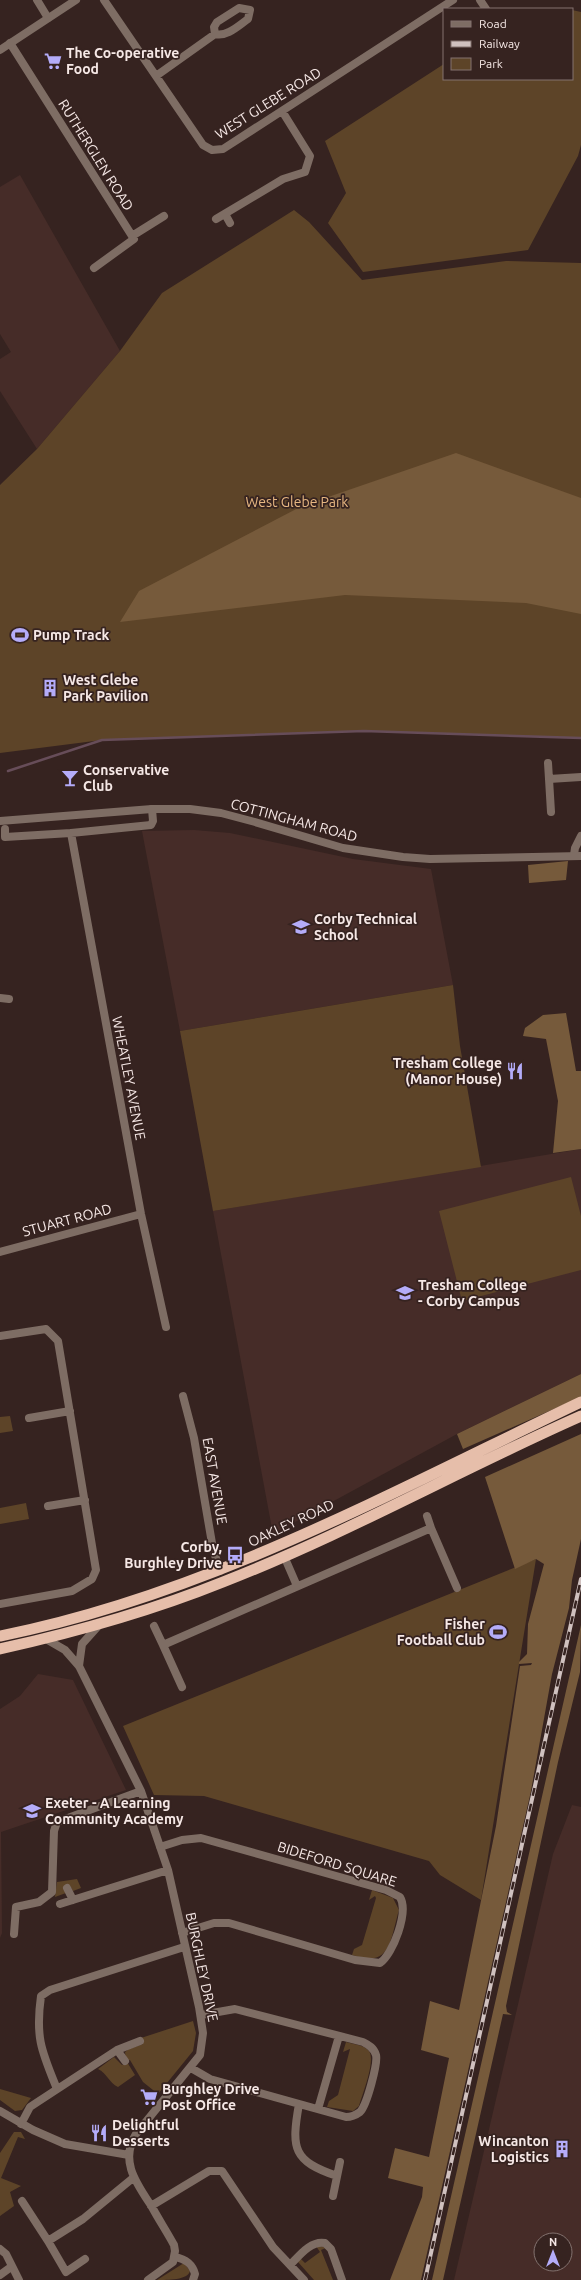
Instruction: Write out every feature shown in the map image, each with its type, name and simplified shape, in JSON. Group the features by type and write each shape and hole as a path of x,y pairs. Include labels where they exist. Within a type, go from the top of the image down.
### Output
{"highway":[{"name":"OAKLEY ROAD","path":"0,1636 118,1606 220,1571 299,1536 581,1402"},
{"name":"OAKLEY ROAD","path":"0,1649 99,1625 202,1590 284,1556 581,1416"}],"street":[{"path":"37,0 48,18"},
{"path":"0,50 76,0"},
{"name":"WEST GLEBE ROAD","path":"104,0 203,145 212,150 223,149 453,0"},
{"path":"156,76 215,34"},
{"name":"RUTHERGLEN ROAD","path":"10,43 132,236"},
{"path":"216,219 283,179 305,172 310,156 282,111"},
{"path":"225,214 230,223"},
{"path":"94,268 134,239 132,236 164,216"},
{"path":"548,763 550,812"},
{"path":"549,779 581,777"},
{"path":"5,830 5,837 71,833 151,825 153,821 152,809"},
{"name":"COTTINGHAM ROAD","path":"0,821 152,809 190,809 221,813 323,843 403,857 430,859 577,856"},
{"name":"WHEATLEY AVENUE","path":"71,833 142,1214 166,1327"},
{"path":"577,856 575,848 581,836"},
{"name":"STUART ROAD","path":"0,1252 142,1214"},
{"path":"0,1336 46,1330 55,1336 58,1341 86,1500 96,1570 92,1579 72,1591 0,1604"},
{"name":"EAST AVENUE","path":"183,1396 194,1438 213,1549 220,1571"},
{"path":"28,1418 70,1411"},
{"path":"48,1506 86,1500"},
{"path":"427,1516 458,1588"},
{"path":"163,1645 431,1528"},
{"name":"OAKLEY ROAD","path":"284,1556 297,1586"},
{"path":"79,1666 82,1644 99,1625"},
{"path":"154,1626 182,1687"},
{"name":"BURGHLEY DRIVE","path":"46,1639 65,1650 79,1666 141,1791 168,1870 184,1947 201,2016 203,2033 200,2055 131,2141 129,2155 133,2178 174,2245 175,2257"},
{"path":"14,1934 16,1907 39,1902 52,1892 54,1831 57,1822 141,1791"},
{"name":"BIDEFORD SQUARE","path":"160,1846 182,1840 201,1838 386,1890 400,1897 404,1907 392,1949 385,1960 380,1963 355,1960 229,1923 214,1923 182,1933"},
{"path":"60,1904 168,1870"},
{"path":"67,1888 73,1900"},
{"path":"57,2090 41,2049 38,2036 42,1996 50,1990 184,1947"},
{"path":"191,2068 210,2079 351,2117 363,2108 368,2096 376,2055 370,2046 363,2042 235,2009 201,2016"},
{"path":"318,2109 339,2036"},
{"path":"21,2124 30,2107 117,2050 140,2041"},
{"path":"117,2050 125,2061"},
{"path":"299,2104 296,2133 301,2158 316,2169 338,2176"},
{"path":"0,2111 21,2124 65,2144 129,2155"},
{"path":"333,2196 340,2162"},
{"path":"151,2206 209,2171 222,2171 273,2247 304,2280"},
{"path":"48,2242 83,2219 133,2178"},
{"path":"22,2201 66,2272 85,2259"},
{"path":"290,2265 310,2247 322,2243 331,2249 335,2273 342,2280"},
{"path":"0,2249 6,2254 19,2280"},
{"path":"148,2280 169,2266 175,2257 185,2259 193,2268 195,2274 193,2280"},
{"path":"0,2275 11,2266"}],"shaded area":[{"path":"20,175 120,351 37,449 0,391 0,359 11,352 0,334 0,187"},
{"path":"456,453 581,498 581,614 526,603 345,595 120,622 139,591 302,506"},
{"name":"Corby Technical School","path":"194,830 230,833 353,859 431,869 453,985 180,1031 142,831"},
{"path":"568,861 566,880 529,883 528,865"},
{"path":"566,1013 576,1071 581,1071 581,1149 553,1153 558,1101 546,1039 523,1036 525,1028 543,1015"},
{"name":"Tresham College - Corby Campus","path":"581,1149 581,1374 457,1434 273,1534 213,1211"},
{"path":"581,1374 581,1397 463,1449 457,1434"},
{"path":"581,1434 581,1539 572,1580 569,1608 552,1674 531,1791 421,2280 390,2280 422,2197 423,2187 388,2178 395,2148 429,2157 449,2058 421,2050 430,2001 459,2010 496,1826 520,1666 531,1665 532,1663 519,1664 519,1662 527,1654 528,1624 544,1564 536,1559 515,1569 485,1477"},
{"path":"581,1625 580,1672 558,1762 506,2006 507,2012 512,2015 503,2014 443,2280 432,2280"},
{"name":"Exeter - A Learning Community Academy","path":"38,1674 73,1680 126,1790 1,1832 2,1933 0,1938 0,1709 20,1696"},
{"path":"572,1805 581,1807 581,2280 454,2280 553,1854"}],"green space":[{"path":"573,10 581,12 581,145 578,156 528,250 363,272 328,223 346,193 325,141 443,65 443,80 573,80"},
{"name":"West Glebe Park","path":"294,210 309,222 362,280 506,261 581,263 581,738 364,731 102,740 0,753 0,485 37,449 120,351 162,293"},
{"path":"453,985 460,1046 481,1167 213,1211 180,1031"},
{"path":"571,1177 581,1216 581,1270 462,1301 439,1211"},
{"path":"10,1416 13,1431 0,1433 0,1417"},
{"path":"26,1503 29,1519 0,1524 0,1508"},
{"path":"536,1559 481,1900 440,1875 429,1861 204,1796 154,1795 123,1726"},
{"path":"77,1879 81,1888 73,1891 70,1886 66,1893 55,1897 57,1882"},
{"path":"372,1890 393,1898 399,1910 387,1949 382,1955 375,1958 365,1958 352,1955 354,1949 362,1945 376,1898 375,1896 369,1900"},
{"path":"193,2021 196,2033 193,2051 158,2094 143,2082 130,2060 126,2061 125,2052 143,2044 141,2038"},
{"path":"346,2042 364,2047 369,2051 371,2056 370,2070 359,2106 353,2111 327,2107 329,2101 338,2095 350,2049 343,2052"},
{"path":"114,2057 122,2065 127,2062 135,2075 118,2087 98,2069"},
{"path":"0,2089 31,2098 22,2110 15,2111 0,2100"},
{"path":"14,2132 21,2132 25,2139 18,2137 1,2178 21,2186 10,2192 14,2206 0,2216 0,2153"},
{"path":"316,2246 328,2247 321,2250 333,2280 314,2280 298,2262 300,2258 305,2263 320,2252"},
{"path":"184,2263 190,2271 186,2276 177,2279 157,2280"}],"waterway":[{"path":"8,771 102,740 364,731 581,738"}],"railway":[{"path":"425,2280 581,1579"}],"place":[{"name":"The Co-operative Food","path":"53,61"},
{"name":"Pump Track","path":"20,635"},
{"name":"West Glebe Park Pavilion","path":"50,688"},
{"name":"Conservative Club","path":"70,778"},
{"name":"Corby Technical School","path":"301,927"},
{"name":"Tresham College (Manor House)","path":"515,1071"},
{"name":"Tresham College - Corby Campus","path":"405,1293"},
{"name":"Corby, Burghley Drive","path":"235,1555"},
{"name":"Fisher Football Club","path":"498,1632"},
{"name":"Exeter - A Learning Community Academy","path":"32,1811"},
{"name":"Burghley Drive Post Office","path":"149,2097"},
{"name":"Delightful Desserts","path":"99,2133"},
{"name":"Wincanton Logistics","path":"562,2149"}]}
